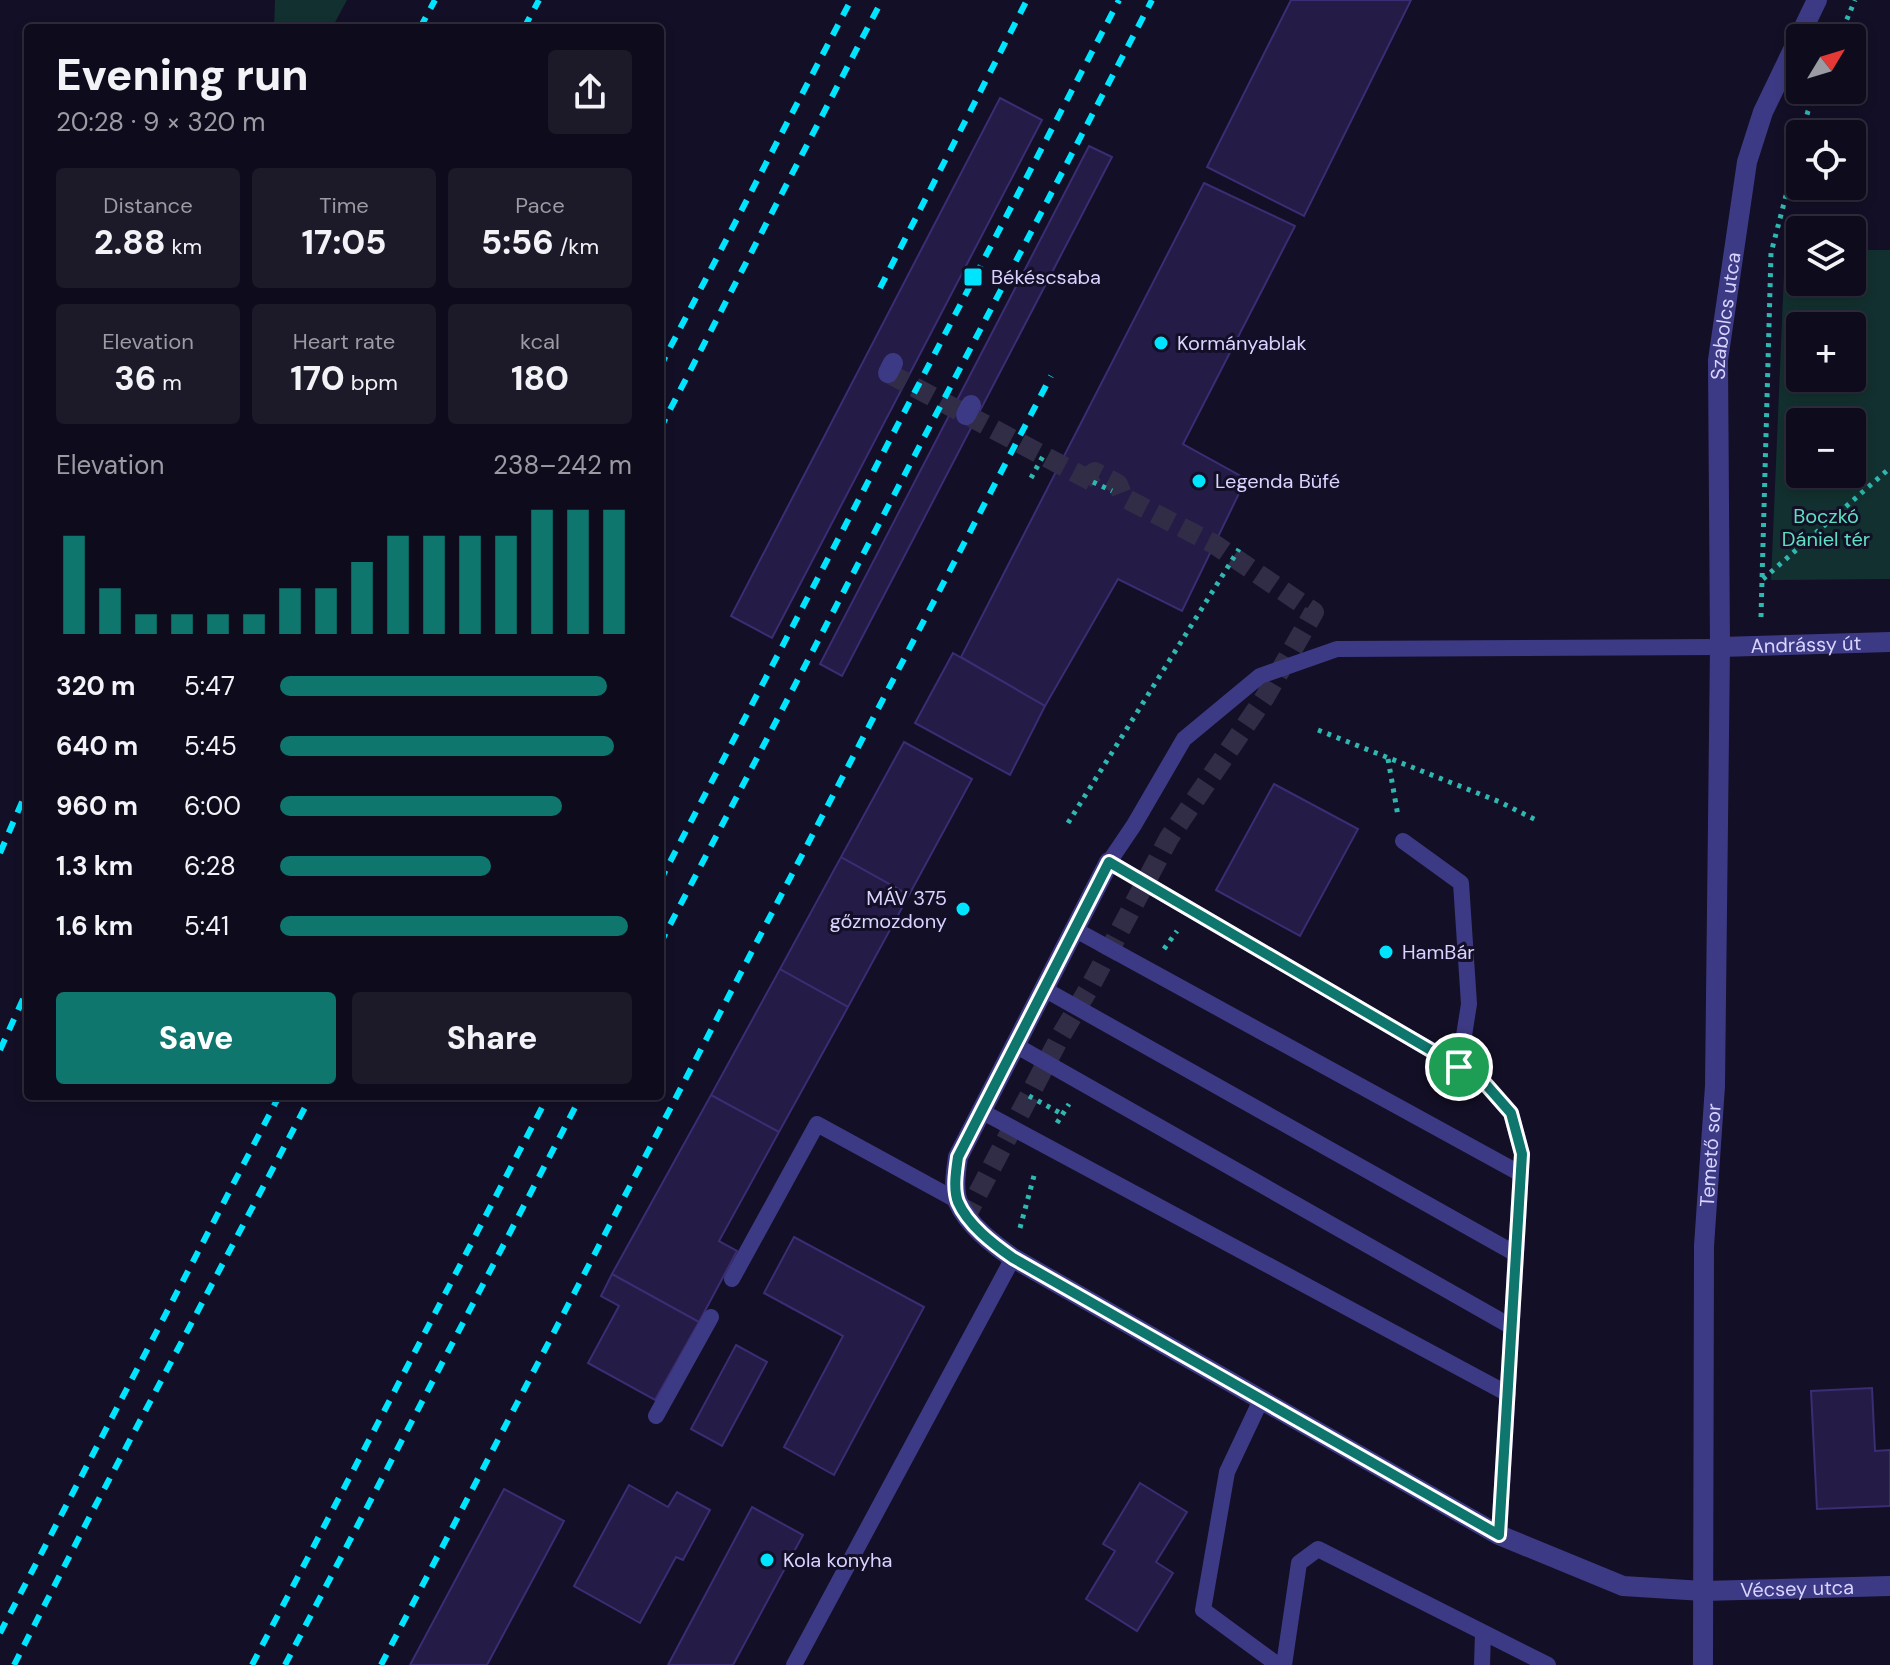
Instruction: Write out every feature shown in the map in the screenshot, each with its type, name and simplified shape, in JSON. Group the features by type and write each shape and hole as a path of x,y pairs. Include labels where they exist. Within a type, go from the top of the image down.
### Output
{"street":[{"name":"Szabolcs utca","path":"1720,647 1718,360 1747,162 1763,112 1817,0"},
{"name":"Andrássy út","path":"1720,647 1890,642"},
{"name":"Temető sor","path":"1703,1665 1704,1246 1715,1086 1720,647"},
{"path":"958,1201 955,1177 958,1157 1109,862"},
{"name":"Vécsey utca","path":"958,1201 992,1243 1013,1258 1499,1535 1623,1586 1703,1591 1890,1586"}],"lane":[{"path":"1499,1535 1522,1154 1511,1113 1482,1080 1109,862 1184,739 1260,676 1337,649 1720,647"},
{"path":"1403,841 1461,883 1469,1004 1459,1067"},
{"path":"1074,929 1521,1174"},
{"path":"1044,989 1516,1254"},
{"path":"1015,1045 1512,1327"},
{"path":"981,1111 1508,1394"},
{"path":"732,1279 817,1124 958,1201"},
{"path":"794,1665 1013,1258"},
{"path":"656,1416 711,1317"},
{"path":"1261,1400 1227,1472 1203,1610 1281,1665 1299,1563 1318,1549 1548,1665"},
{"path":"1482,1665 1483,1633"}],"path":[{"path":"1845,24 1855,0"},
{"name":"Szabolcs utca","path":"1761,646 1771,253 1786,196"},
{"path":"1031,478 1043,456"},
{"path":"1763,579 1890,468"},
{"path":"1093,482 1112,491"},
{"path":"1068,823 1239,549"},
{"path":"1318,730 1500,802 1536,820"},
{"path":"1387,758 1403,841"},
{"path":"1029,1096 1062,1114"}],"green space":[{"path":"275,0 347,0 334,24 274,24"},
{"name":"Boczkó Dániel tér","path":"1785,250 1786,296 1866,296 1866,250 1890,250 1890,579 1771,580"}],"building":[{"path":"1291,0 1411,0 1304,216 1207,167"},
{"path":"1000,98 1042,120 772,638 731,616"},
{"path":"1089,146 1112,157 842,676 820,664"},
{"path":"1204,183 1295,226 1183,444 1246,479 1182,611 1118,579 1045,706 961,657"},
{"path":"953,653 1045,706 1010,775 915,723"},
{"path":"904,742 972,779 909,895 841,857"},
{"path":"1274,784 1358,829 1300,936 1216,890"},
{"path":"841,857 909,895 848,1007 780,969"},
{"path":"780,969 848,1007 779,1132 711,1095"},
{"path":"711,1095 779,1132 719,1241 737,1251 699,1322 612,1274"},
{"path":"794,1237 924,1307 834,1475 784,1447 843,1336 764,1293"},
{"path":"612,1274 699,1322 655,1400 588,1363 619,1306 601,1296"},
{"path":"736,1345 767,1362 722,1446 691,1429"},
{"path":"1872,1388 1875,1451 1890,1450 1890,1506 1817,1509 1811,1391"},
{"path":"1140,1483 1187,1512 1156,1562 1173,1573 1137,1631 1086,1599 1115,1551 1103,1544"},
{"path":"629,1485 668,1507 677,1492 710,1510 683,1560 676,1557 640,1623 574,1586"},
{"path":"504,1489 564,1521 487,1665 410,1665"},
{"path":"752,1507 803,1535 733,1665 668,1665"}],"tunnel":[{"path":"888,373 1093,482"},
{"path":"964,1220 1169,838 1265,697 1314,612 1214,544 1123,497 1118,484 1095,472 1085,479"}],"railway":[{"path":"422,24 435,0"},
{"path":"526,24 539,0"},
{"path":"664,359 851,0"},
{"path":"664,421 882,0"},
{"path":"880,288 1027,0"},
{"path":"664,873 1119,0"},
{"path":"664,936 1152,0"},
{"path":"381,1665 1051,376"},
{"path":"0,853 24,797"},
{"path":"0,1050 24,997"},
{"path":"0,1633 277,1100"},
{"path":"14,1665 309,1100"},
{"path":"252,1665 546,1100"},
{"path":"285,1665 579,1100"}],"place":[{"name":"Békéscsaba","path":"973,277"},
{"name":"Kormányablak","path":"1161,343"},
{"name":"Legenda Büfé","path":"1199,481"},
{"name":"MÁV 375 gőzmozdony","path":"963,909"},
{"name":"HamBár","path":"1386,952"},
{"name":"Kola konyha","path":"767,1560"}],"route":[{"path":"1109,862 1459,1067 1482,1080 1511,1113 1522,1154 1499,1535 1013,1258 992,1243 958,1201 955,1177 958,1157 1109,862"}]}
